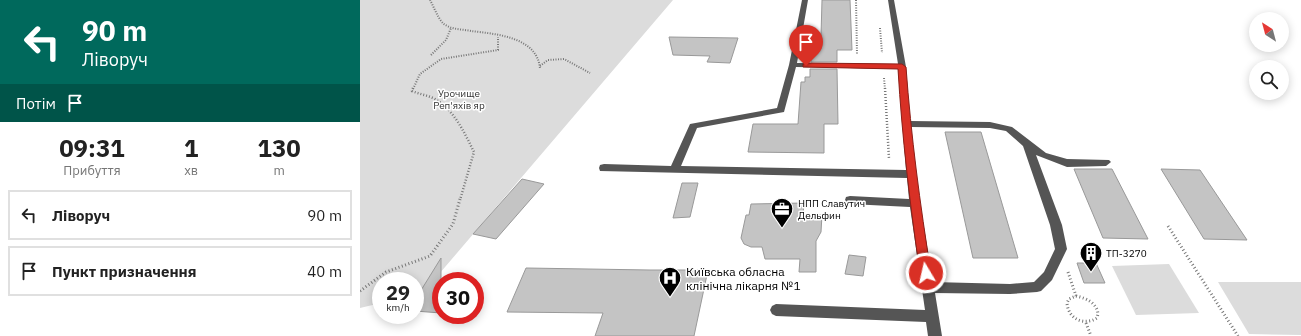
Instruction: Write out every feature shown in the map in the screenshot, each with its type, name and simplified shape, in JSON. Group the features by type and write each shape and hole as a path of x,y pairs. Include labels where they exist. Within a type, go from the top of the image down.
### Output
{"street":[{"path":"675,168 693,126 781,110 793,65 805,0"},
{"path":"891,0 902,67 906,124 915,203 935,336"},
{"path":"793,65 902,67"},
{"path":"906,124 990,125 1009,128 1043,155 1067,163 1106,162"},
{"path":"928,287 1010,289 1037,287 1048,276 1061,249 1056,225 1028,144"},
{"path":"604,168 675,168 912,174"},
{"path":"850,200 915,203"},
{"path":"776,310 932,316"}],"path":[{"path":"430,0 443,23 451,28 498,36 530,47 536,54 540,68 548,60 564,59 570,65 583,67 590,73"},
{"path":"856,0 858,66"},
{"path":"879,22 890,173"},
{"path":"431,55 446,40 451,28"},
{"path":"360,291 386,272 430,256 453,224 474,152 462,126 448,108 432,98 412,92 420,74 440,59 498,50 498,36"},
{"path":"1168,226 1238,336"},
{"path":"1082,296 1092,302 1096,307 1098,316 1095,320 1086,323 1079,321 1068,312 1066,306 1067,301 1071,297 1082,296"},
{"path":"1086,323 1090,336"}],"green space":[{"name":"Урочище Реп'яхів яр","path":"360,0 673,0 441,272 432,272 432,282 424,292 424,272 372,272 372,305 360,308"},
{"path":"1169,264 1199,313 1136,315 1112,266"},
{"path":"1218,282 1301,282 1301,335 1249,334"}],"building":[{"path":"822,0 850,0 852,50 837,50 837,62 811,62 812,36 821,36"},
{"path":"669,37 738,38 730,63 707,62 710,56 673,55"},
{"path":"810,69 837,69 838,124 824,124 824,153 748,152 753,124 798,124 801,82 805,82 805,77 810,77"},
{"path":"945,132 981,132 1018,258 973,258"},
{"path":"1074,169 1112,169 1148,239 1103,238"},
{"path":"1161,169 1200,170 1247,240 1204,239"},
{"path":"522,179 544,184 496,239 473,234"},
{"path":"682,183 698,183 690,217 673,218"},
{"name":"НПП Славутич Дельфин","path":"804,203 803,215 822,215 821,232 816,241 816,272 799,272 800,259 765,259 762,247 751,247 744,244 741,238 746,215 749,215 751,204"},
{"path":"849,255 866,257 863,276 845,274"},
{"path":"441,258 441,272 432,272"},
{"name":"ТП-3270","path":"1077,263 1096,263 1105,283 1084,283"},
{"path":"526,268 708,270 694,336 595,336 603,313 507,312"},
{"path":"432,273 432,312 424,312 424,285"}],"place":[{"name":"НПП Славутич Дельфин","path":"782,228"},
{"name":"ТП-3270","path":"1091,272"},
{"name":"Київська обласна клінічна лікарня №1","path":"670,298"}],"route":[{"path":"806,66 902,67 906,124 915,203 926,273"}]}
